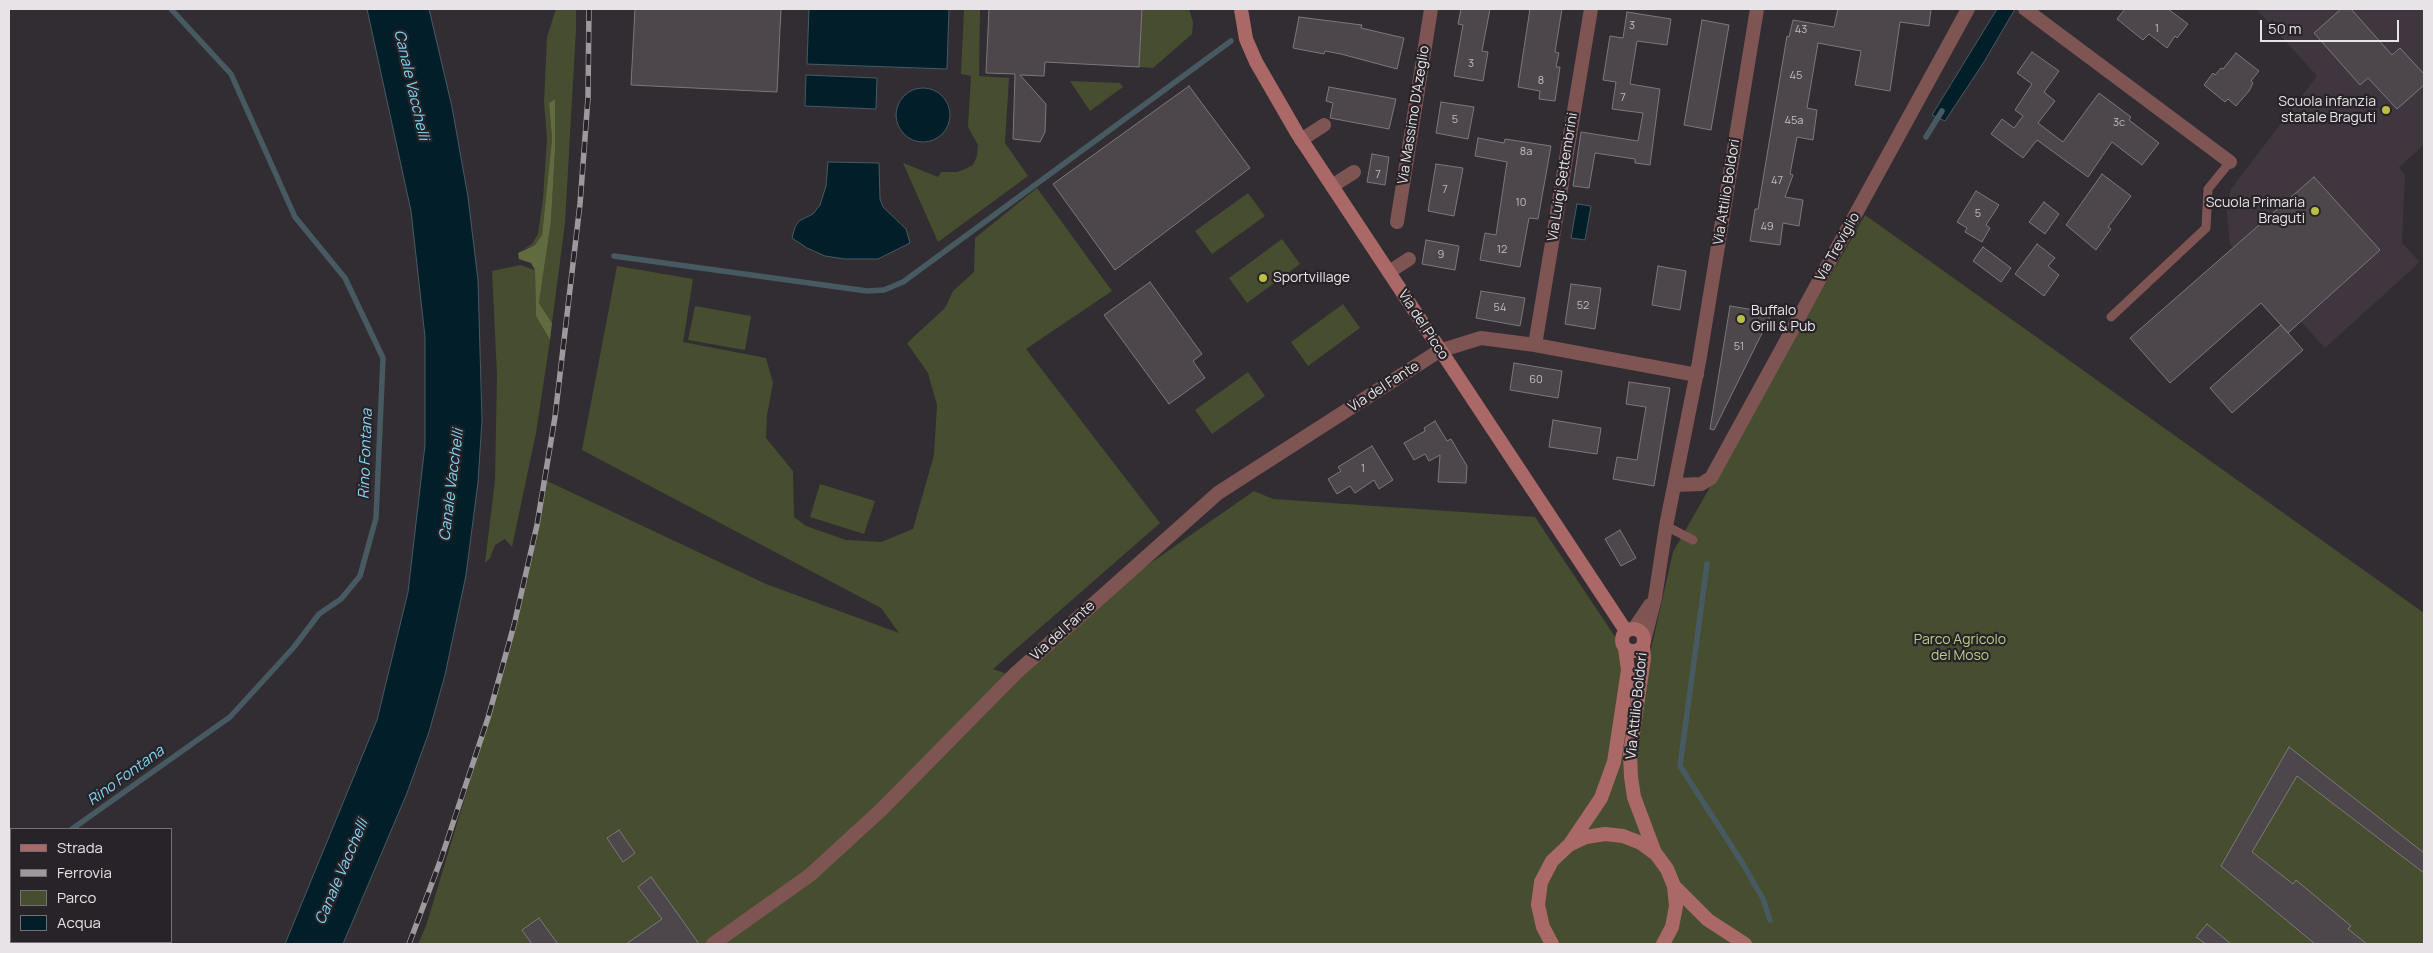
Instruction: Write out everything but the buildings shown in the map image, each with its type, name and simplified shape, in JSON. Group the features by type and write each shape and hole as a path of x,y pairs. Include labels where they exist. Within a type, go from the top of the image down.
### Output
{"main road":[{"name":"Via del Picco","path":"1241,9 1246,39 1256,62 1301,140 1630,630"},
{"path":"1630,630 1640,632 1643,643 1635,651 1625,648 1622,641 1630,630"},
{"name":"Via Attilio Boldori","path":"1643,643 1644,658 1630,754 1631,778 1634,797 1656,854"},
{"name":"Via Attilio Boldori","path":"1570,845 1600,798 1614,762 1628,670 1625,648"},
{"path":"1552,944 1543,927 1538,905 1541,882 1552,861 1570,845 1586,837 1605,834 1624,836 1641,842 1656,854 1667,869 1674,886 1676,906 1672,927 1663,944"},
{"path":"1674,886 1708,920 1744,944"}],"street":[{"name":"Via Massimo D'Azeglio","path":"1398,222 1431,9"},
{"name":"Via Luigi Settembrini","path":"1535,345 1591,9"},
{"name":"Via Attilio Boldori","path":"1643,643 1655,598 1666,526 1697,375 1757,9"},
{"name":"Via Treviglio","path":"1674,485 1701,484 1710,478 1968,9"},
{"path":"2025,9 2230,162"},
{"path":"1301,140 1324,125"},
{"path":"1332,186 1354,172"},
{"path":"1389,272 1408,259"},
{"path":"1443,350 1481,338 1535,345 1697,375"},
{"name":"Via del Fante","path":"713,944 810,875 881,810 1016,673 1218,494 1443,350"},
{"name":"Via Attilio Boldori","path":"1630,630 1655,598"}],"lane":[{"path":"2111,317 2206,228 2208,189 2230,162"},
{"path":"1666,526 1693,540"}],"shaded area":[{"name":"Scuola Primaria Braguti","path":"2260,9 2424,9 2424,145 2399,167 2405,175 2402,243 2420,262 2325,348 2230,244 2226,206 2231,189 2317,76 2258,11"}],"green space":[{"path":"556,9 576,9 576,29 565,223 552,323 539,303 551,221 555,151 555,99 549,103 552,139 542,235 535,245 523,249 532,244 538,234 543,199 547,139 544,102 547,37"},
{"path":"964,9 980,9 979,76 1009,78 1005,143 1028,176 938,242 903,163 938,177 941,172 957,172 973,165 977,156 978,145 968,127 971,76 961,74"},
{"path":"1142,9 1189,9 1193,22 1192,34 1153,68 1139,67"},
{"path":"1070,81 1120,83 1123,87 1090,111"},
{"path":"555,99 555,151 551,221 539,303 552,323 550,340 536,316 535,270 531,263 519,259 518,253 535,245 542,235 552,139 549,103"},
{"name":"Parco Agricolo del Moso","path":"1037,188 1112,291 1026,349 1160,523 993,669 1018,678 1122,583 1254,491 1273,499 1535,517 1644,680 1673,552 1865,215 2424,613 2424,944 418,944 426,926 519,611 545,480 766,584 899,633 881,608 582,450 617,266 693,279 683,342 766,358 773,383 767,415 766,438 793,471 794,517 806,526 846,540 881,542 913,529 934,455 937,405 928,373 907,343 945,308 953,291 974,272 975,238"},
{"path":"1248,193 1265,216 1212,254 1195,231"},
{"path":"1282,239 1300,264 1247,303 1229,278"},
{"path":"520,265 535,270 536,316 550,340 536,433 512,547 505,539 495,545 490,558 485,563 495,480 497,375 492,271"},
{"path":"1343,304 1360,328 1308,366 1291,342"},
{"path":"695,306 751,316 745,350 688,340"},
{"path":"1248,372 1265,396 1212,434 1195,410"},
{"path":"820,484 875,501 864,534 810,517"}],"water":[{"name":"Canale Vacchelli","path":"367,9 429,9 452,107 468,197 478,280 482,420 478,482 466,575 445,675 429,732 407,793 343,944 285,944 377,720 408,592 425,445 425,337 411,211"},
{"path":"809,9 949,9 947,69 807,64"},
{"path":"1997,9 2015,9 1984,62 1945,121 1932,115"},
{"path":"806,75 877,78 876,109 805,106"},
{"path":"918,88 928,88 938,92 946,100 950,115 946,130 938,138 928,142 918,142 908,138 900,130 896,120 896,110 900,100 908,92"},
{"path":"828,162 879,163 880,199 883,207 906,229 910,243 878,259 845,259 825,256 807,248 792,238 799,221 813,214 820,205 826,186"},
{"path":"1577,204 1591,206 1585,240 1571,238"}],"waterway":[{"name":"Rino Fontana","path":"73,828 230,717 294,647 319,614 341,599 360,576 376,518 383,358 345,278 295,217 231,74 171,9"},
{"path":"614,256 867,291 884,290 903,282 1231,41"},
{"path":"1926,137 1942,111"},
{"path":"1707,564 1680,766 1743,864 1763,899 1770,920"}],"railway":[{"path":"409,944 441,859 488,718 514,625 537,525 555,417 580,204 588,98 589,9"}],"place":[{"name":"Scuola infanzia statale Braguti","path":"2386,110"},
{"name":"Scuola Primaria Braguti","path":"2315,211"},
{"name":"Sportvillage","path":"1263,278"},
{"name":"Buffalo Grill & Pub","path":"1741,319"}]}
